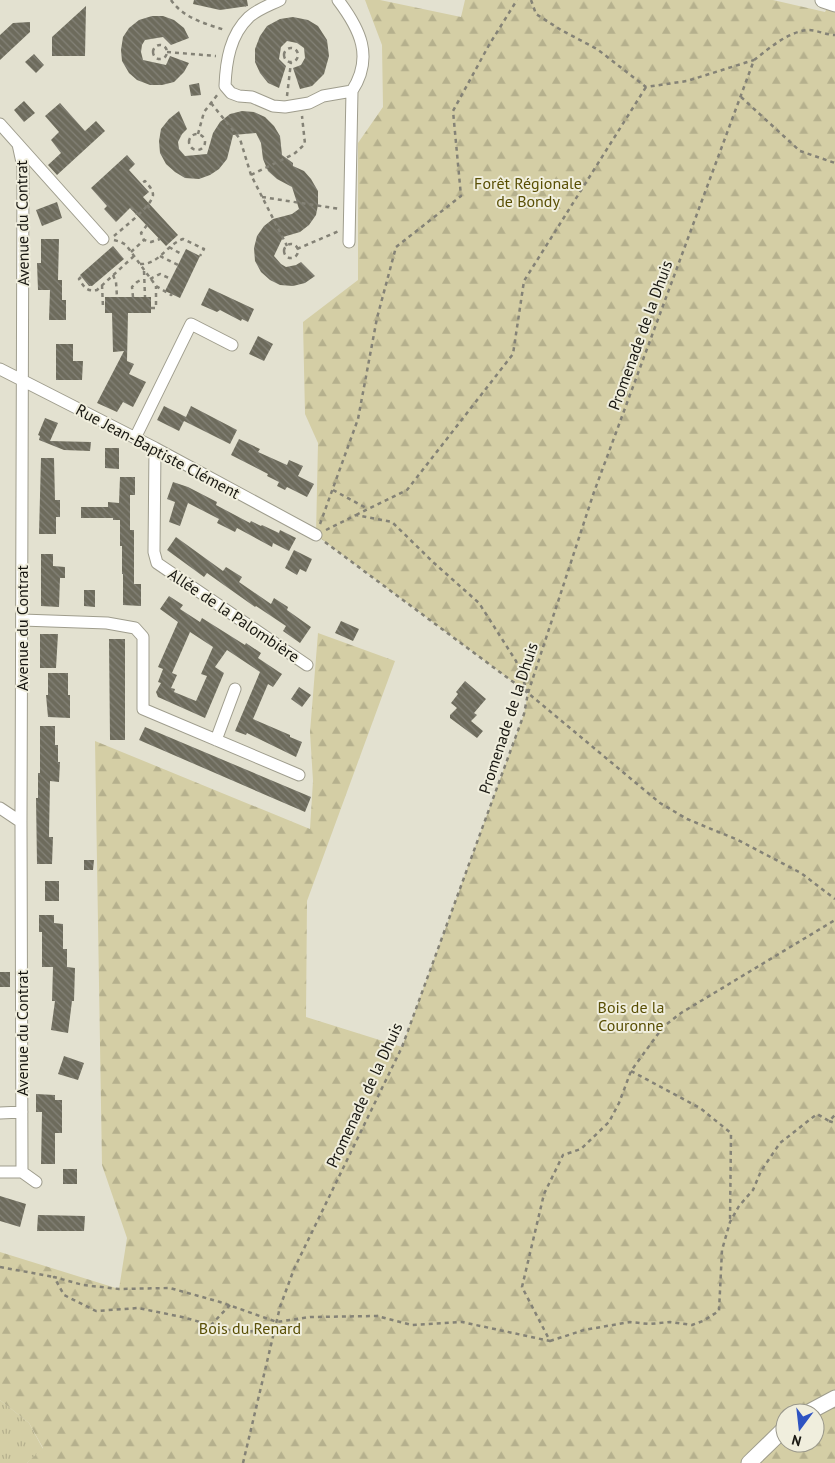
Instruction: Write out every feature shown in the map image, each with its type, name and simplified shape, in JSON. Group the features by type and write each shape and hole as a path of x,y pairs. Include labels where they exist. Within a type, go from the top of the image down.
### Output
{"street":[{"path":"280,0 260,9 249,18 237,34 228,56 225,86 239,96 252,97 273,106 285,107 309,103 323,96 352,91"},
{"path":"338,0 353,22 362,45 364,57 362,71 352,91 349,242"},
{"path":"822,0 835,4"},
{"path":"0,124 103,240"},
{"name":"Avenue du Contrat","path":"18,144 23,167 24,382 21,822 22,1172"},
{"path":"134,438 191,324 232,345"},
{"name":"Rue Jean-Baptiste Clément","path":"0,369 156,448 316,535"},
{"name":"Allée de la Palombière","path":"156,448 154,552 157,563 307,665"},
{"path":"22,620 107,623 135,628 143,637 143,709 298,775"},
{"path":"216,740 235,688"},
{"path":"0,808 21,822"},
{"name":"Avenue du Contrat","path":"0,1113 22,1112"},
{"path":"0,1172 22,1172 36,1182"},
{"path":"749,1463 775,1438"}],"path":[{"path":"171,0 177,8 190,17 237,34"},
{"path":"316,535 358,419 377,318 396,248 461,196 454,111 489,45 517,0"},
{"path":"531,0 536,14 597,49 646,87 687,81 754,60 785,37 809,30 835,35"},
{"path":"160,45 164,46 167,52 164,57 160,58 156,57 153,53 155,47 160,45"},
{"path":"291,48 296,49 299,55 296,61 291,62 285,59 284,54 286,49 291,48"},
{"path":"167,52 228,56"},
{"name":"Promenade de la Dhuis","path":"243,1463 280,1307 294,1269 402,1047 524,714 528,693 594,492 754,60"},
{"path":"285,107 291,62"},
{"path":"198,134 204,112 225,86"},
{"path":"316,535 407,490 512,354 524,281 646,87"},
{"path":"741,97 800,151 835,162"},
{"path":"211,103 240,139 251,175 287,246"},
{"path":"251,175 294,154 305,144 300,105"},
{"path":"198,134 204,139 204,144 196,150 190,146 189,141 193,135 198,134"},
{"path":"142,184 145,181 152,191 153,197 110,240 121,242 131,252 156,286 172,294"},
{"path":"262,197 350,211"},
{"path":"147,205 152,211"},
{"path":"131,207 138,214"},
{"path":"147,225 141,233 144,240 150,242 160,239"},
{"path":"297,249 350,226"},
{"path":"140,264 153,262 176,241 182,239 204,249 200,256"},
{"path":"131,252 144,240"},
{"path":"287,246 291,245 297,249"},
{"path":"287,246 284,252 285,256 289,258 293,258 296,255 297,249"},
{"path":"169,247 183,255"},
{"path":"81,277 79,279 86,289 97,290 134,256"},
{"path":"160,256 178,265"},
{"path":"144,270 145,297"},
{"path":"150,278 160,274 171,279"},
{"path":"114,275 117,297"},
{"path":"133,297 132,287 144,279"},
{"path":"102,285 103,307 105,307"},
{"path":"151,308 156,308 156,286"},
{"path":"333,490 368,509"},
{"path":"356,515 392,522 479,604 516,661 528,693"},
{"path":"316,535 528,693 660,803 687,819 738,840 801,873 835,899"},
{"path":"550,1341 522,1287 544,1194 563,1155 581,1149 609,1122 619,1103 630,1071 663,1027 835,920"},
{"path":"630,1071 700,1108 731,1133 730,1222"},
{"path":"0,1267 54,1277 83,1285 119,1289 170,1288 230,1305 277,1322 310,1317 377,1316 412,1325 462,1322 550,1341 584,1330 630,1322 649,1324 670,1322 692,1325 703,1321 719,1311 722,1250 730,1222 739,1206 753,1190 761,1171 780,1143 817,1114 835,1123"},
{"path":"829,1121 835,1115"},
{"path":"54,1277 64,1295 96,1311 138,1308 182,1317 225,1330 256,1332 275,1328"},
{"path":"210,1325 230,1305"}],"green space":[{"path":"365,0 380,0 461,17 465,0 773,0 825,12 831,0 835,0 835,1463 27,1463 43,1448 29,1423 0,1400 0,1252 119,1289 127,1238 102,1165 95,741 310,829 313,781 310,732 318,633 395,661 307,901 306,1017 402,1047 524,714 528,693 316,535 318,443 305,414 303,322 358,280 358,143 383,107 382,45"},
{"path":"0,1400 29,1423 43,1449 27,1463 0,1463"}],"building":[{"path":"194,0 247,0 248,6 220,10 193,4"},
{"path":"86,6 85,56 52,56 52,37"},
{"path":"152,16 163,16 174,20 184,28 189,38 171,45 163,37 145,40 142,45 143,60 166,65 170,56 189,63 184,72 174,82 162,85 150,85 137,80 129,73 122,61 123,37 129,28 139,20"},
{"path":"293,17 308,20 318,26 327,40 329,56 324,74 312,86 300,89 293,68 301,65 305,58 304,48 297,43 287,41 281,47 279,59 286,66 279,88 268,83 260,73 255,62 255,49 260,36 267,26 280,19"},
{"path":"30,22 30,32 0,60 0,35 13,23"},
{"path":"34,54 44,65 36,73 25,62"},
{"path":"199,83 201,95 191,96 189,85"},
{"path":"24,101 35,113 24,122 14,110"},
{"path":"60,103 85,131 96,121 105,131 57,175 48,165 61,153 51,140 59,132 45,116"},
{"path":"179,111 187,129 178,142 179,149 185,156 207,154 213,133 220,122 230,114 242,111 254,112 265,117 274,126 280,136 282,155 293,163 293,166 304,171 311,179 318,191 318,205 316,215 309,225 300,232 283,237 274,256 286,267 301,262 315,276 305,283 293,286 280,285 270,280 261,272 255,261 254,248 257,236 264,226 273,219 292,214 299,209 292,187 277,179 268,171 263,159 261,143 256,133 233,135 227,159 219,169 210,175 199,179 185,178 166,164 160,153 161,129"},
{"path":"127,155 135,164 129,170 149,192 143,197 178,235 166,246 130,208 116,222 104,209 107,206 91,188"},
{"path":"57,202 62,218 42,226 36,210"},
{"path":"41,239 59,239 58,280 62,280 62,300 66,300 66,320 49,320 50,290 38,290 37,263 41,263"},
{"path":"113,246 124,259 92,286 89,286 80,275"},
{"path":"186,249 200,256 180,298 165,291"},
{"path":"209,288 254,309 248,322 242,319 241,321 220,310 217,312 201,305"},
{"path":"105,297 151,297 151,313 128,313 127,361 134,364 129,374 146,382 133,407 123,402 117,412 97,403 124,351 113,352 112,313 105,313"},
{"path":"258,336 273,344 264,361 249,354"},
{"path":"56,344 73,344 73,361 83,361 82,380 56,380"},
{"path":"164,406 186,417 191,406 237,430 230,444 184,421 179,431 157,420"},
{"path":"45,418 58,423 50,441 91,442 90,451 64,450 39,440 40,436 38,435"},
{"path":"239,439 260,449 258,452 287,465 289,460 303,466 298,476 314,484 307,497 287,487 285,490 277,486 279,482 267,476 268,474 231,455"},
{"path":"105,448 119,448 119,469 105,468"},
{"path":"41,458 54,458 55,500 60,500 60,517 56,517 56,534 39,534"},
{"path":"120,477 135,477 135,495 130,495 130,530 134,530 134,584 141,584 141,606 123,605 120,520 113,520 113,518 81,518 81,507 108,507 108,502 119,503"},
{"path":"173,482 188,487 217,502 216,505 250,523 251,521 279,533 280,530 296,538 289,551 273,543 272,547 237,528 235,532 217,523 219,519 188,503 180,526 169,522 175,502 167,499"},
{"path":"176,537 223,571 226,567 242,577 239,582 271,604 274,598 288,607 287,610 311,627 300,643 283,631 286,626 207,573 204,577 167,550"},
{"path":"294,550 312,559 306,572 300,569 297,575 285,568"},
{"path":"41,554 53,554 53,566 65,567 65,578 60,578 59,607 41,606"},
{"path":"84,590 95,590 95,607 84,606"},
{"path":"169,596 183,605 180,609 200,622 202,618 261,653 258,658 282,674 273,687 268,684 253,719 302,742 296,757 247,733 246,735 235,731 260,672 227,650 215,667 224,673 205,718 158,697 156,692 161,683 158,682 163,669 158,667 178,622 160,609","holes":["190,632 213,647 201,674 207,676 196,701 174,692 175,689 171,688 177,675 172,673"]},
{"path":"341,621 359,629 353,641 335,633"},
{"path":"40,634 58,634 56,668 40,668"},
{"path":"109,639 125,639 125,740 110,740"},
{"path":"48,673 68,673 70,718 48,717 46,695 48,695"},
{"path":"465,681 486,699 474,713 477,715 471,721 483,731 477,738 450,718 450,715 457,708 451,703 458,694 456,692"},
{"path":"299,687 311,695 302,707 291,699"},
{"path":"40,726 55,726 55,745 58,745 58,762 60,762 59,782 50,781 49,837 53,837 52,864 37,864 36,798 38,798 38,773 40,773"},
{"path":"145,727 311,797 305,812 139,740"},
{"path":"84,860 94,860 93,870 84,870"},
{"path":"45,881 59,881 59,901 45,901"},
{"path":"39,915 54,915 54,923 63,924 63,949 67,949 67,967 75,968 74,1001 72,1001 68,1033 51,1030 55,1001 52,1001 53,967 42,967 42,932 39,932"},
{"path":"0,972 10,972 10,987 0,987"},
{"path":"64,1056 84,1063 78,1080 58,1074"},
{"path":"36,1094 55,1095 55,1100 62,1100 62,1133 55,1133 55,1164 41,1164 42,1112 36,1112"},
{"path":"63,1169 77,1169 77,1184 63,1184"},
{"path":"0,1196 26,1204 20,1227 0,1221"},
{"path":"38,1215 85,1216 84,1231 37,1231"}],"park label":[{"name":"Forêt Régionale de Bondy","path":"528,192"},
{"name":"Bois de la Couronne","path":"631,1016"},
{"name":"Bois du Renard","path":"250,1328"}]}
